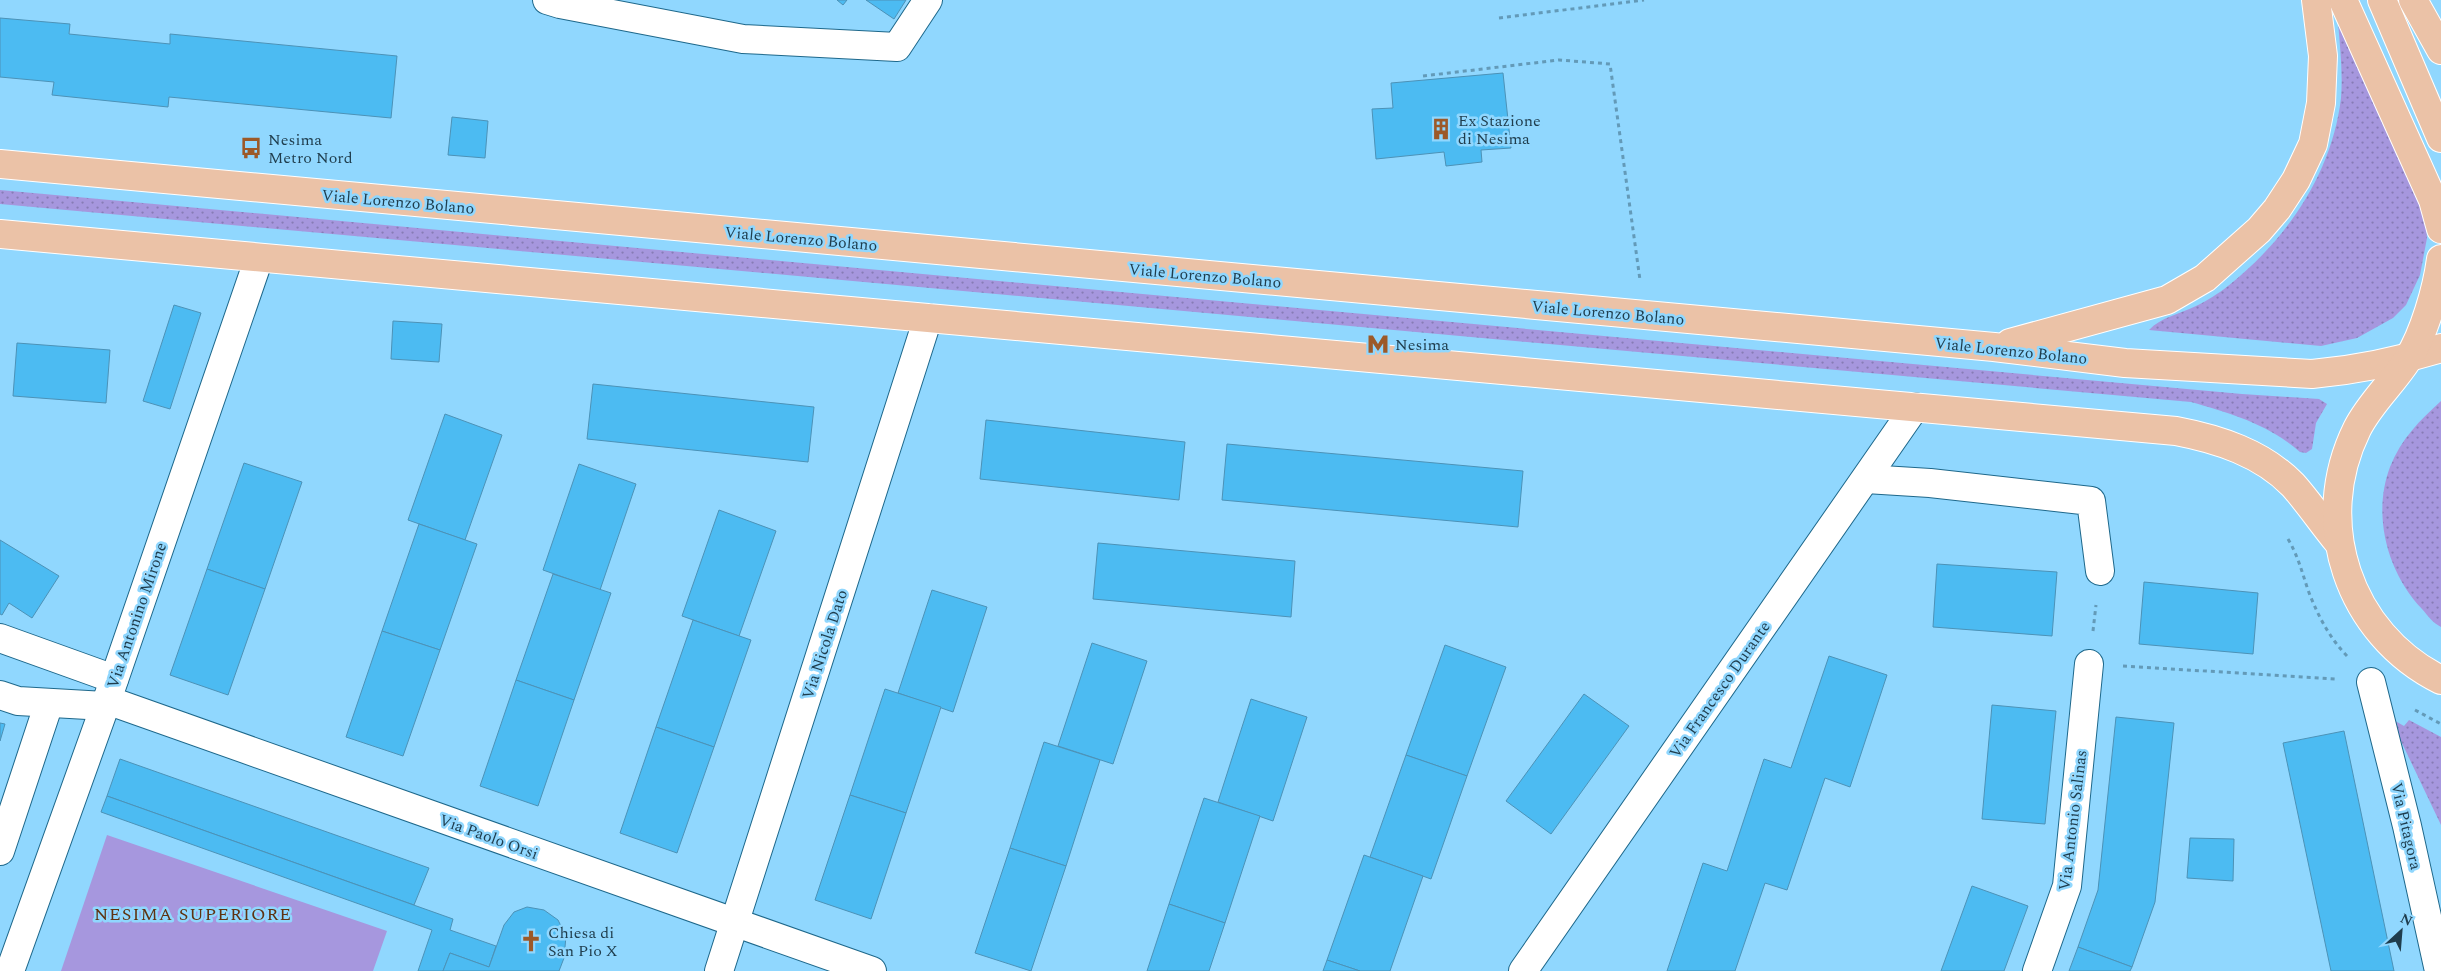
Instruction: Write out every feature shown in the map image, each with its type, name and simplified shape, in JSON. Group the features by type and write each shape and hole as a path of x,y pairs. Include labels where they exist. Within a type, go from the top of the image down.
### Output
{"main road":[{"path":"1994,347 2166,300 2206,278 2259,230 2277,209 2296,180 2313,144 2322,103 2323,56 2316,0"},
{"path":"2343,0 2432,200 2441,229"},
{"path":"2382,0 2441,138"},
{"path":"2413,0 2441,50"},
{"name":"Viale Lorenzo Bolano","path":"0,164 1994,347 2125,363 2312,374 2341,371 2408,358 2441,348"},
{"path":"0,234 2176,431 2209,437 2244,451 2271,467 2292,485 2338,542"},
{"path":"2441,259 2430,309 2408,358 2370,408 2348,450 2337,495 2338,542 2343,566 2351,588 2375,628 2410,661 2441,680"}],"street":[{"path":"547,0 743,39 897,47 922,10"},
{"name":"Via Antonino Mirone","path":"10,971 109,695 258,258"},
{"name":"Via Nicola Dato","path":"719,971 928,318"},
{"name":"Via Francesco Durante","path":"1523,971 1915,408"},
{"path":"1866,478 1930,483 2091,501 2100,571"},
{"name":"Via Paolo Orsi","path":"0,638 109,695 735,924 872,971"},
{"name":"Via Antonio Salinas","path":"2037,971 2067,886 2090,664"},
{"name":"Via Pitagora","path":"2371,682 2407,826 2439,971"},
{"path":"0,694 18,701 49,703 109,695"},
{"path":"0,851 49,703"}],"path":[{"path":"1499,18 1644,0"},
{"path":"1423,76 1559,60 1610,64 1644,315"},
{"path":"2284,533 2298,557 2309,591 2323,624 2345,655 2371,682 2397,702 2441,724"},
{"path":"2100,571 2090,664 2371,682"}],"shaded area":[{"path":"2338,22 2367,81 2419,198 2426,222 2427,238 2420,275 2406,305 2393,318 2357,338 2321,346 2149,330 2165,319 2204,302 2228,286 2269,247 2303,203 2328,153 2336,126 2342,89"},
{"path":"0,190 2242,394 2319,399 2327,404 2316,423 2312,449 2306,453 2300,452 2288,442 2262,427 2191,402 0,204"},
{"path":"2441,401 2441,627 2426,614 2400,578 2386,542 2382,504 2385,485 2394,457 2405,439"},
{"path":"2390,718 2404,726 2409,720 2441,737 2441,825"},
{"path":"107,835 387,931 373,971 61,971"}],"building":[{"path":"837,0 847,0 843,5"},
{"path":"866,0 906,0 894,19"},
{"path":"0,18 70,24 69,34 170,44 170,34 397,56 391,118 169,97 168,107 52,95 54,82 0,77"},
{"name":"Ex Stazione di Nesima","path":"1503,73 1511,148 1481,150 1482,162 1446,166 1444,152 1376,159 1372,109 1393,108 1391,83"},
{"path":"452,117 488,121 485,158 448,155"},
{"path":"174,305 201,313 170,409 143,401"},
{"path":"393,321 442,324 439,362 391,359"},
{"path":"17,343 110,350 106,403 13,396"},
{"path":"593,384 814,407 808,462 587,439"},
{"path":"445,414 502,435 465,540 408,520"},
{"path":"986,420 1185,442 1179,500 980,479"},
{"path":"1227,444 1523,471 1518,527 1222,500"},
{"path":"244,463 302,482 265,589 207,569"},
{"path":"579,464 636,484 600,590 543,570"},
{"path":"719,510 776,531 739,636 682,616"},
{"path":"419,524 477,544 440,650 382,631"},
{"path":"0,540 59,576 32,618 9,603 2,615 0,614"},
{"path":"1098,543 1295,561 1291,617 1093,599"},
{"path":"1937,564 2057,572 2052,636 1933,627"},
{"path":"207,569 265,589 228,695 170,675"},
{"path":"553,574 611,593 574,700 516,680"},
{"path":"2144,582 2258,593 2253,654 2139,644"},
{"path":"932,590 987,607 953,712 898,693"},
{"path":"693,620 751,640 714,747 656,727"},
{"path":"382,631 440,650 403,756 346,737"},
{"path":"1092,643 1147,661 1113,764 1058,746"},
{"path":"1445,645 1506,667 1467,776 1406,755"},
{"path":"1829,656 1887,675 1850,787 1825,778 1787,890 1765,883 1735,971 1667,971 1703,863 1727,871 1764,759 1791,768"},
{"path":"516,680 574,700 538,806 480,786"},
{"path":"885,689 941,707 906,813 850,795"},
{"path":"1584,694 1629,726 1551,834 1506,801"},
{"path":"1251,699 1307,717 1273,821 1218,802"},
{"path":"1992,705 2056,711 2045,824 1982,819"},
{"path":"2116,717 2174,723 2155,902 2132,967 2078,947 2098,890"},
{"path":"0,723 5,724 0,741"},
{"path":"656,727 714,747 677,853 620,833"},
{"path":"2344,731 2394,971 2331,971 2283,743"},
{"path":"1044,742 1100,760 1066,866 1010,848"},
{"path":"1406,755 1467,776 1431,879 1370,857"},
{"path":"120,759 429,868 414,905 107,796"},
{"path":"850,795 906,813 871,919 815,900"},
{"path":"107,796 453,919 450,930 496,946 489,967 450,953 443,971 418,971 432,930 101,812"},
{"path":"1204,798 1260,816 1225,923 1169,904"},
{"path":"2190,838 2234,839 2233,881 2187,878"},
{"path":"1010,848 1066,866 1031,971 975,953"},
{"path":"1364,855 1423,876 1390,971 1360,971 1327,960"},
{"path":"1972,886 2028,906 2004,971 1941,971"},
{"path":"1169,904 1225,923 1209,971 1147,971"},
{"name":"Chiesa di San Pio X","path":"527,907 544,910 558,920 566,936 564,958 559,971 443,971 450,953 489,967 504,925 514,912"},
{"path":"2078,947 2132,967 2130,971 2069,971"},
{"path":"1327,960 1360,971 1323,971"}],"place":[{"name":"Ex Stazione di Nesima","path":"1441,129"},
{"name":"Nesima Metro Nord","path":"251,148"},
{"name":"Nesima","path":"1378,344"},
{"name":"Chiesa di San Pio X","path":"531,941"}],"district":[{"name":"NESIMA SUPERIORE","path":"193,914"}]}
